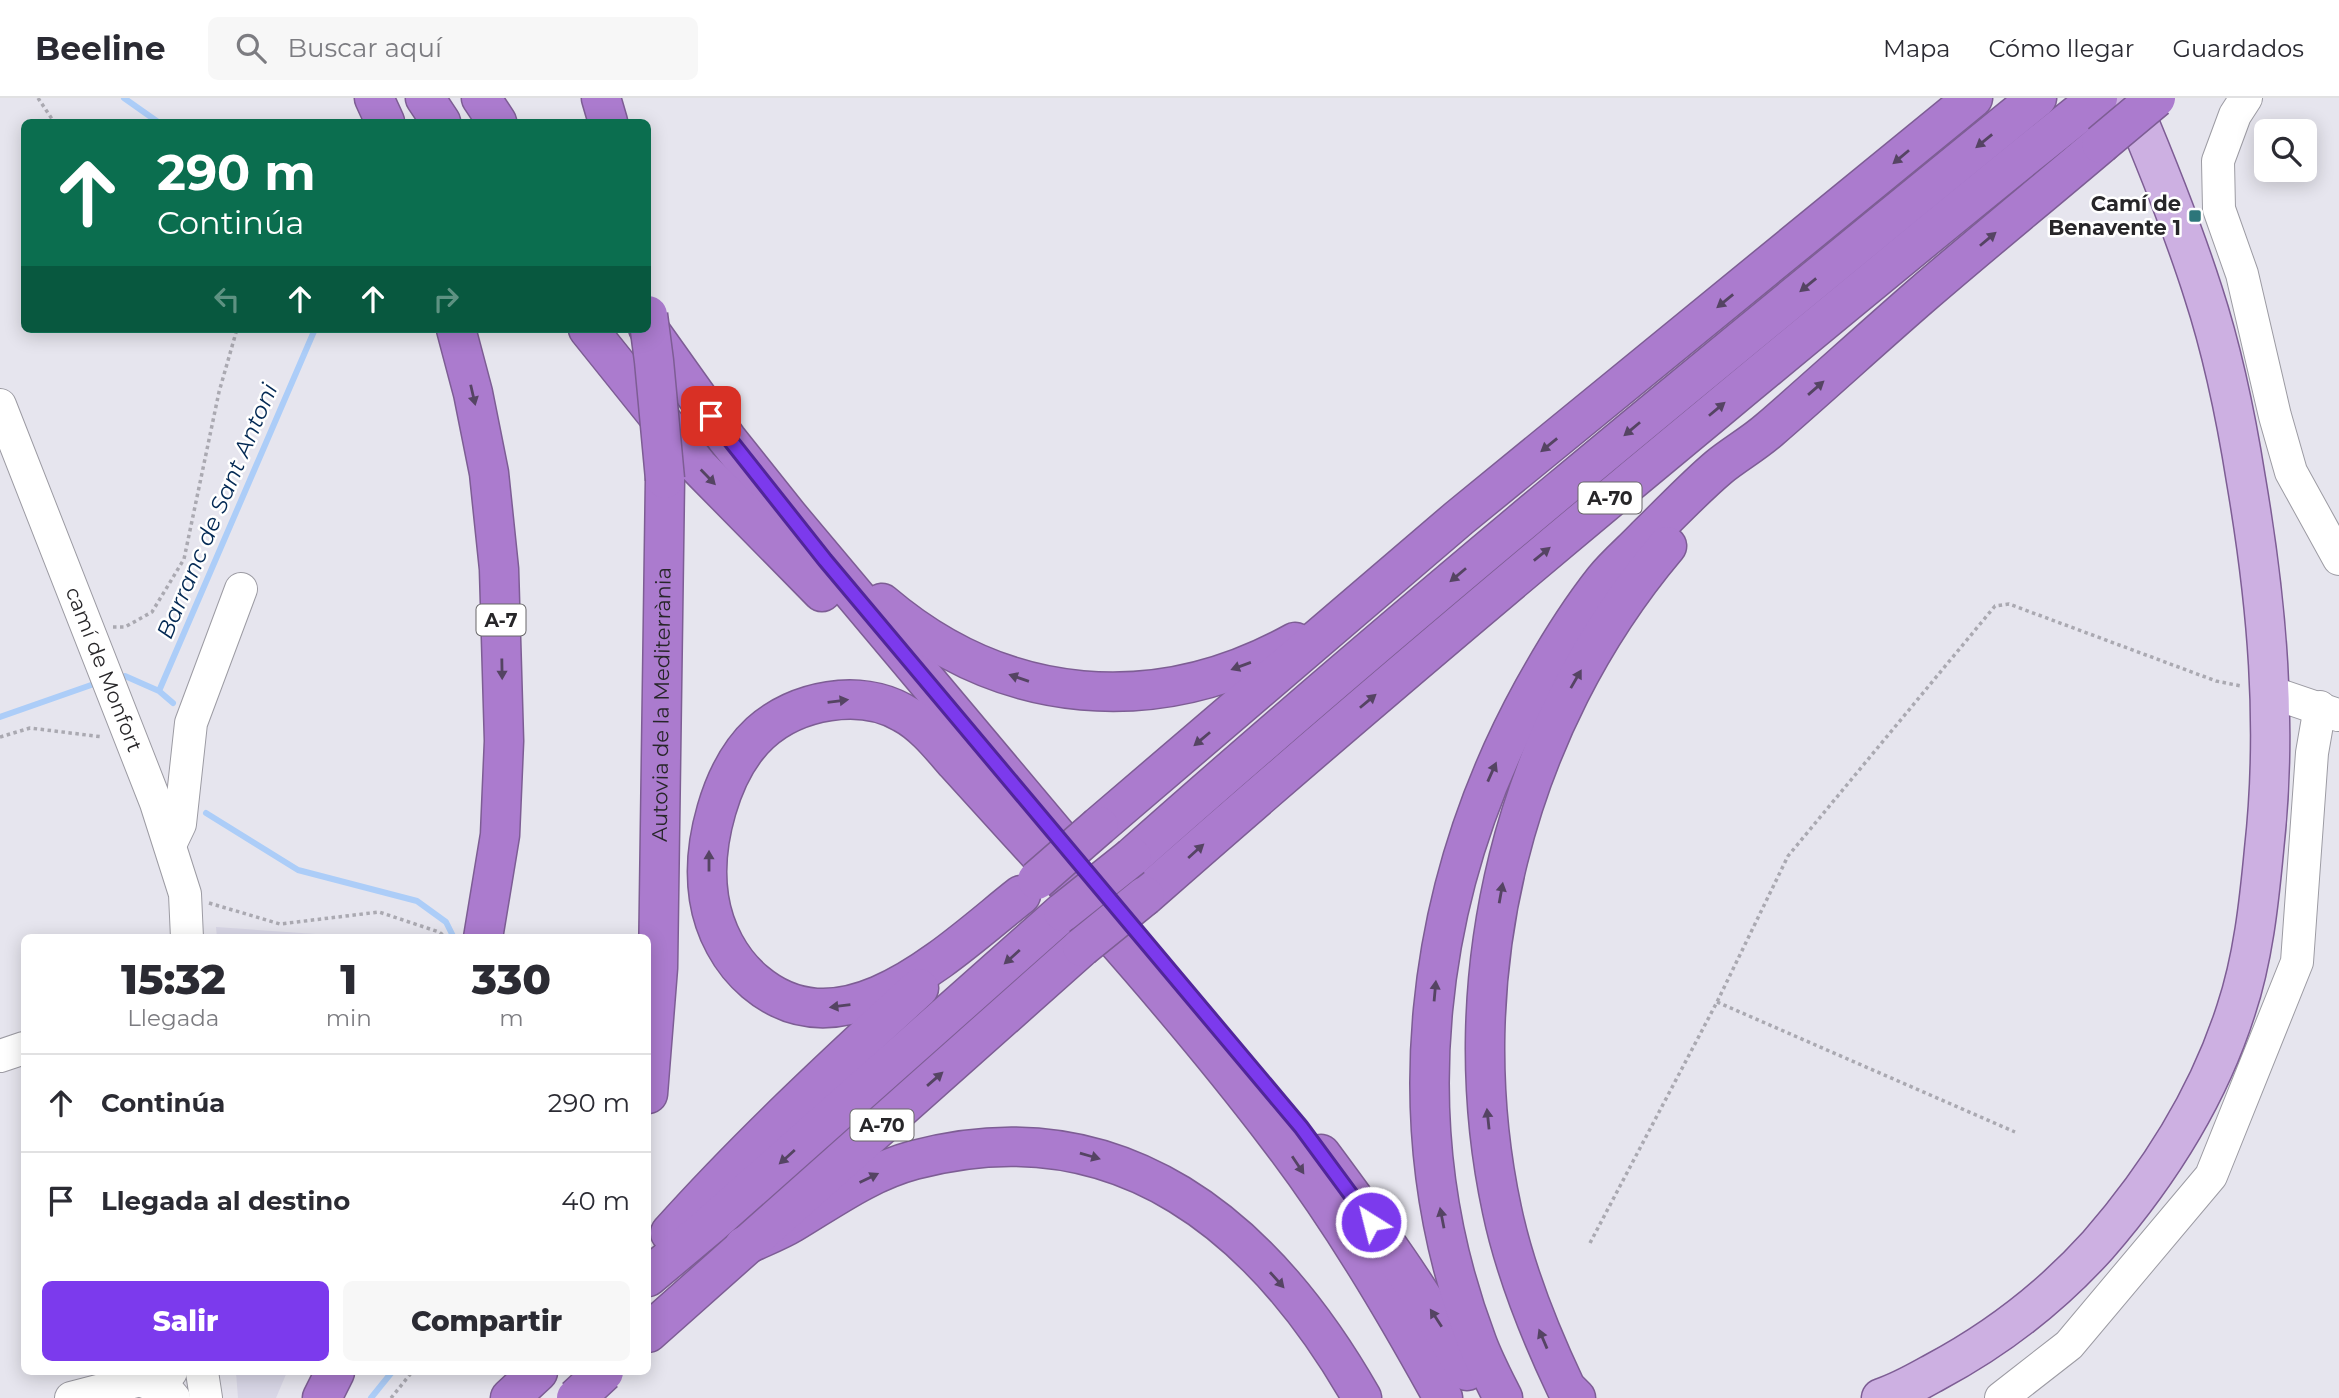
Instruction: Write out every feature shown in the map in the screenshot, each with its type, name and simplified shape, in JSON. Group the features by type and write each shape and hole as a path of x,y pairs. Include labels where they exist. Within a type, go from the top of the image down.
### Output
{"highway":[{"path":"374,98 384,119"},
{"path":"425,98 439,119"},
{"path":"481,98 495,119"},
{"path":"601,98 607,119"},
{"path":"651,1254 719,1178 817,1082 1047,893 1099,826 1459,518 1973,98"},
{"name":"A-70","path":"651,1274 709,1226 1047,893 1132,857 1278,727 1428,600 1718,357 2037,98"},
{"path":"1503,1398 1478,1347 1456,1278 1441,1215 1429,1103 1430,1037 1437,970 1455,880 1485,787 1506,741 1568,630 1606,578 1672,511 1720,467 1765,434 1925,292 2156,98"},
{"name":"A-70","path":"651,1330 1082,947 1145,896 1308,752 1751,380 2090,104"},
{"path":"651,332 727,439 790,518 1301,1127 1385,1241 1434,1315 1483,1398"},
{"name":"A-7","path":"457,333 473,393 489,473 499,569 504,741 500,835 485,926"},
{"path":"591,333 698,466 762,533 801,568 992,782 1047,893"},
{"name":"Autovia de la Mediterrània","path":"650,333 665,479 658,968 651,1056"},
{"path":"1576,1398 1566,1388 1525,1294 1502,1210 1493,1160 1487,1104 1485,1038 1492,946 1506,866 1532,779 1550,732 1570,690 1598,642 1653,563 1765,434"},
{"path":"790,518 912,629 947,650 1041,686 1112,692 1177,686 1269,656 1346,614"},
{"path":"1047,893 886,993 849,1006 813,1009 783,1001 747,976 733,959 714,921 708,896 709,849 713,822 722,793 740,757 759,733 788,713 818,704 853,699 873,702 905,713 934,738 1047,893 1204,1043 1281,1140 1361,1257 1443,1398"},
{"path":"744,1246 790,1224 852,1186 914,1160 981,1147 1029,1146 1082,1153 1126,1167 1171,1189 1219,1222 1243,1244 1303,1310 1362,1398"},
{"path":"322,1398 334,1375"},
{"path":"510,1398 535,1375"},
{"path":"576,1398 583,1375"},
{"path":"576,1398 601,1375"}],"main road":[{"path":"1881,1398 1896,1394 1967,1355 2016,1320 2077,1269 2139,1195 2162,1165 2214,1068 2236,1009 2250,954 2262,876 2272,762 2261,568 2238,431 2204,294 2162,177 2129,98"}],"street":[{"path":"2246,98 2235,115 2218,161 2219,209 2242,274 2291,472 2339,559"},
{"name":"camí de Monfort","path":"0,405 156,803 185,894 187,934"},
{"path":"170,845 180,824 191,723 240,589"},
{"path":"2001,1398 2068,1345 2211,1176 2297,962 2312,753 2330,711 2270,692"},
{"path":"0,1056 21,1049"},
{"path":"75,1397 160,1375"},
{"path":"202,1375 206,1398"},
{"path":"140,1380 168,1391 174,1398"}],"path":[{"path":"38,98 52,119"},
{"path":"87,627 124,626 152,612 184,559 219,392 236,333"},
{"path":"1590,1243 1717,1002 1788,856 1995,606 2009,604 2216,681 2270,692"},
{"path":"0,737 30,728 100,735 139,762"},
{"path":"212,904 280,924 379,912 442,934"},
{"path":"1717,1002 2015,1132"},
{"path":"391,1398 410,1375"}],"shaded area":[{"path":"216,927 316,934 217,934"},
{"path":"236,1375 286,1375 276,1398 238,1398"}],"waterway":[{"name":"Barranc de Sant Antoni","path":"124,98 154,119"},
{"name":"Barranc de Sant Antoni","path":"173,703 159,691 313,333"},
{"path":"125,676 159,691"},
{"path":"0,717 94,684"},
{"name":"Barranc de Sant Antoni","path":"206,813 298,870 417,901 446,922 452,934"},
{"name":"Barranc de Sant Antoni","path":"371,1398 390,1375"}],"place":[{"name":"Camí de Benavente 1","path":"2195,216"}],"route":[{"path":"711,416 790,518 1301,1127 1371,1222"}]}
